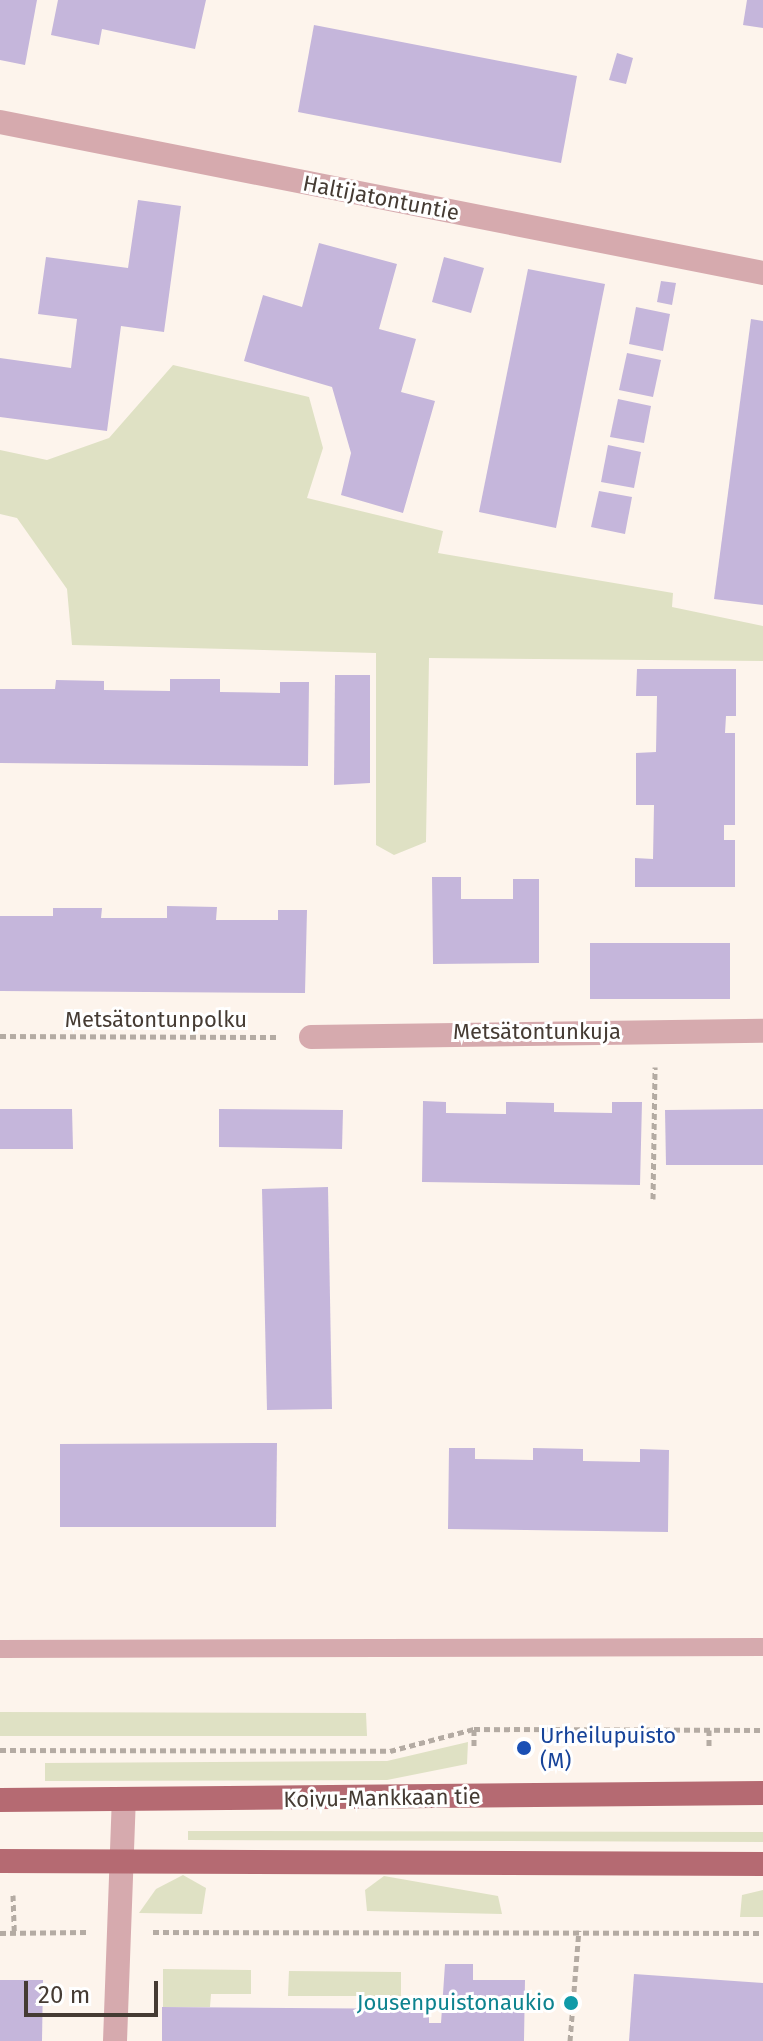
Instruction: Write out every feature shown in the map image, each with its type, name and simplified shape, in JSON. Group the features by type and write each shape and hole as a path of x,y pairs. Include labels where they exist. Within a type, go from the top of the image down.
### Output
{"main road":[{"name":"Koivu-Mankkaan tie","path":"0,1800 763,1793"},
{"path":"0,1861 763,1864"}],"street":[{"name":"Haltijatontuntie","path":"0,122 763,273"},
{"name":"Metsätontunkuja","path":"311,1037 763,1031"},
{"path":"115,2041 124,1801"}],"lane":[{"path":"0,1649 763,1647"}],"path":[{"name":"Metsätontunpolku","path":"0,1036 311,1037"},
{"path":"653,1199 656,1054"},
{"path":"474,1729 474,1748"},
{"path":"0,1750 390,1751 474,1729 763,1730"},
{"path":"709,1730 709,1749"},
{"path":"570,2041 579,1930"},
{"path":"0,1933 579,1930 763,1933"}],"green space":[{"path":"173,365 309,397 323,448 307,498 443,531 438,553 673,593 672,607 763,626 763,661 429,658 426,842 394,855 376,845 376,653 72,645 67,589 17,518 0,514 0,450 47,460 109,438"},
{"path":"0,1712 366,1713 367,1736 0,1736"},
{"path":"468,1742 467,1764 387,1780 45,1781 45,1763 387,1761"},
{"path":"188,1831 763,1832 763,1842 188,1840"},
{"path":"183,1875 206,1888 202,1914 139,1913 156,1889"},
{"path":"384,1876 498,1896 502,1914 367,1911 365,1890"},
{"path":"763,1890 763,1917 740,1917 742,1895"},
{"path":"163,1969 251,1970 251,1994 211,1994 210,2007 163,2007"},
{"path":"289,1971 401,1972 401,1996 288,1996"}],"building":[{"path":"0,0 37,0 25,65 0,60"},
{"path":"58,0 206,0 195,49 102,29 99,45 51,35"},
{"path":"747,0 763,0 763,28 743,25"},
{"path":"314,25 577,76 561,163 298,112"},
{"path":"617,53 633,58 626,84 609,80"},
{"path":"138,200 181,206 164,332 121,326 107,431 0,417 0,358 71,368 77,319 38,314 46,257 128,268"},
{"path":"319,243 397,264 379,329 416,339 401,392 435,401 403,513 341,495 351,453 332,387 244,361 263,295 302,307"},
{"path":"444,257 484,268 471,313 432,302"},
{"path":"528,269 605,284 556,528 479,512"},
{"path":"661,281 676,283 672,305 657,302"},
{"path":"636,307 670,314 663,351 629,344"},
{"path":"751,319 763,321 763,605 714,599"},
{"path":"627,353 661,360 653,397 619,390"},
{"path":"618,399 651,406 644,443 610,437"},
{"path":"608,445 641,452 634,488 601,482"},
{"path":"599,491 632,497 625,534 591,527"},
{"path":"637,669 736,669 736,716 726,716 725,733 735,733 735,825 724,825 724,840 735,840 735,887 635,887 635,858 653,859 654,805 636,805 636,753 656,752 657,696 636,696"},
{"path":"335,675 370,675 370,783 334,785"},
{"path":"170,679 220,679 220,692 280,693 280,682 309,682 308,766 0,763 0,689 55,689 56,680 104,681 104,690 170,691"},
{"path":"432,877 461,877 461,899 513,899 513,879 539,879 539,963 433,964"},
{"path":"167,906 217,907 216,920 278,920 278,910 307,910 305,993 0,991 0,916 53,916 53,908 102,908 101,918 167,918"},
{"path":"590,943 730,943 730,999 590,999"},
{"path":"423,1101 446,1102 446,1113 506,1114 506,1102 554,1103 554,1112 612,1113 612,1102 642,1102 640,1185 422,1182"},
{"path":"0,1109 72,1109 73,1149 0,1149"},
{"path":"219,1109 343,1110 342,1149 219,1147"},
{"path":"763,1109 763,1165 666,1165 665,1110"},
{"path":"328,1187 332,1409 267,1410 262,1189"},
{"path":"277,1443 276,1527 60,1527 60,1444"},
{"path":"449,1448 475,1448 475,1459 533,1460 533,1448 583,1449 583,1461 640,1462 640,1449 669,1450 668,1532 448,1529"},
{"path":"445,1964 473,1964 473,1980 525,1980 524,2041 162,2041 162,2007 429,2009 429,2023 441,2023"},
{"path":"634,1974 763,1983 763,2041 629,2041"},
{"path":"0,1980 43,1980 42,2041 0,2041"}],"place":[{"name":"Urheilupuisto (M)","path":"524,1748"},
{"name":"Jousenpuistonaukio","path":"571,2003"}]}
